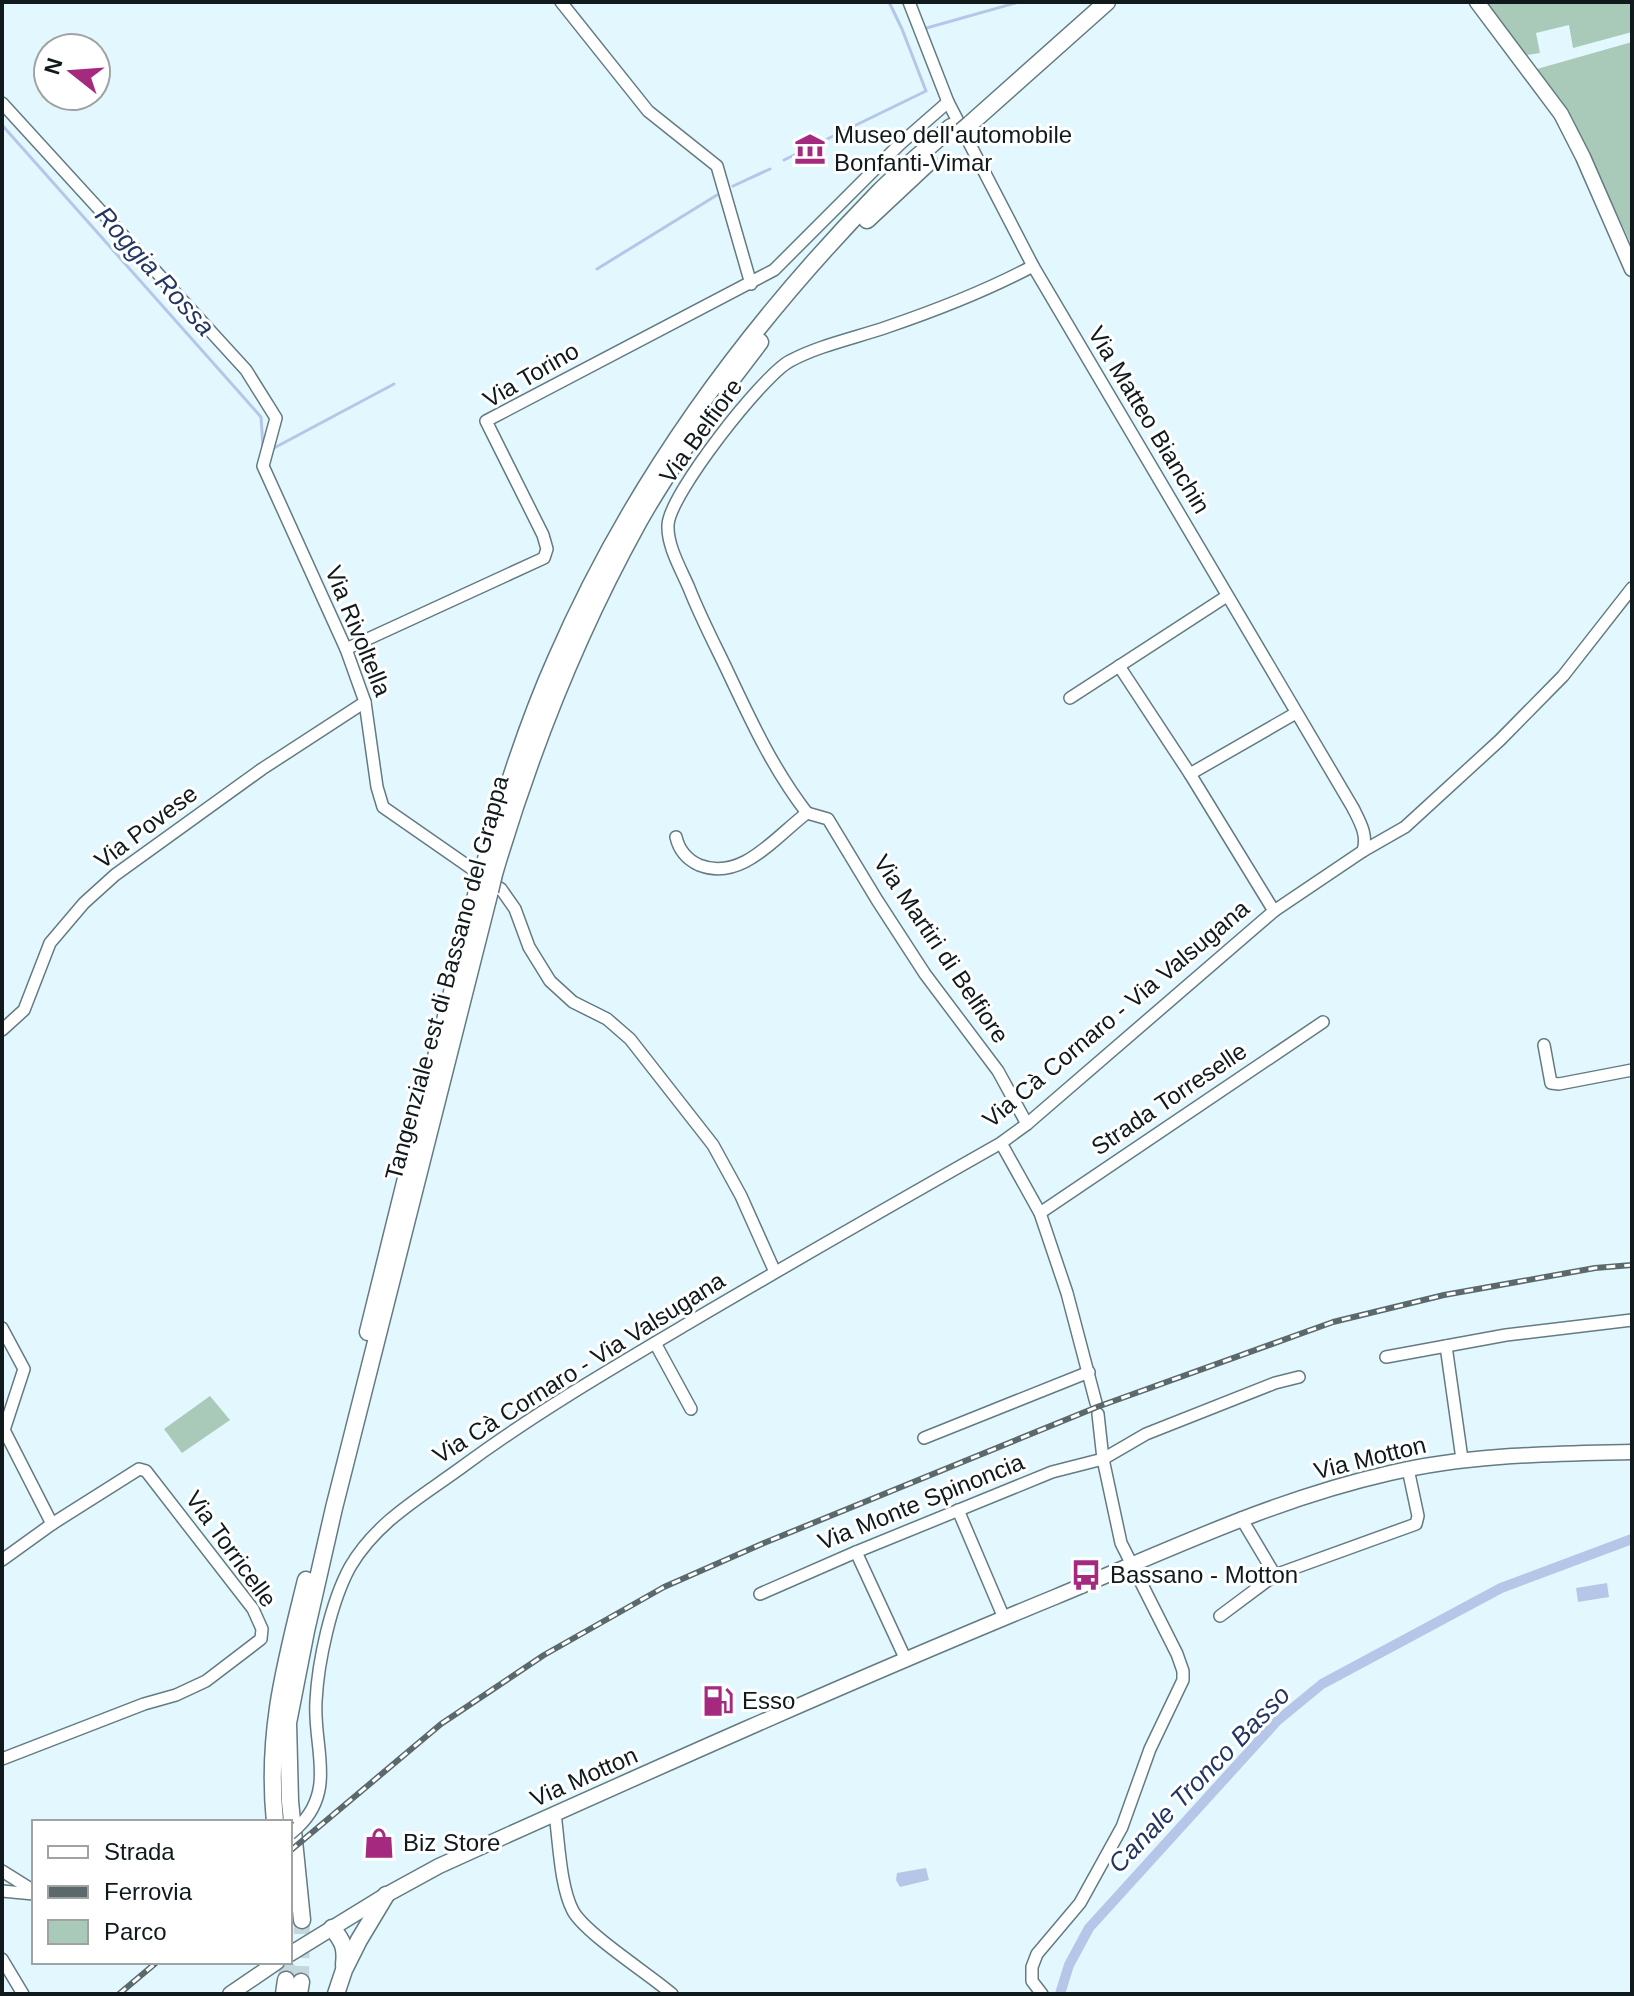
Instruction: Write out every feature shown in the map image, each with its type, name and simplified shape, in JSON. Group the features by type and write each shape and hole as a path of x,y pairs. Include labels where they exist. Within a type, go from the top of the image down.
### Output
{"highway":[{"name":"Tangenziale est di Bassano del Grappa","path":"275,1820 272,1762 280,1689 400,1225 508,785 557,657 605,560 665,457 734,357 779,302 882,190 954,132 1094,2"},
{"name":"Tangenziale est di Bassano del Grappa","path":"968,119 1107,2"},
{"name":"Tangenziale est di Bassano del Grappa","path":"292,1820 288,1723 306,1631 400,1225"},
{"name":"Tangenziale est di Bassano del Grappa","path":"292,1821 302,1920"},
{"path":"336,1994 344,1970 386,1895"},
{"path":"332,1928 346,1949 344,1970"}],"main road":[{"path":"1477,2 1561,114 1632,269"},
{"name":"Via Motton","path":"292,1953 439,1866 906,1660 1272,1506 1408,1469 1462,1459 1525,1454 1632,1452"},
{"path":"230,1994 274,1964"}],"street":[{"path":"561,2 648,111 717,166 751,284"},
{"name":"Via Matteo Bianchin","path":"909,2 948,102 1033,266 1362,827 1365,840 1363,851"},
{"name":"Via Torino","path":"346,649 544,558 547,549 543,535 486,421 774,270 855,188 948,102"},
{"name":"Via Rivoltella","path":"2,103 246,370 276,418 263,466 346,649 365,702 377,787 383,807 501,889 515,909 529,947 550,981 573,1002 607,1019 630,1039 713,1145 741,1196 775,1272"},
{"name":"Via Belfiore","path":"807,813 786,786 757,735 698,611 670,543 668,523 675,504 697,467 739,413 785,363 814,350 930,313 1033,266"},
{"name":"Via Cà Cornaro - Via Valsugana","path":"294,1830 308,1817 320,1791 316,1701 339,1592 351,1566 372,1536 413,1499 487,1447 655,1343 1001,1143 1027,1124 1274,911 1363,851 1405,827 1500,740 1563,676 1632,588"},
{"path":"1070,698 1227,596"},
{"path":"1119,666 1274,911"},
{"name":"Via Povese","path":"2,1030 24,1010 50,943 84,903 262,769 365,702"},
{"path":"1190,774 1296,713"},
{"path":"676,837 678,847 686,858 720,871 735,868 753,858 807,813"},
{"name":"Via Martiri di Belfiore","path":"807,813 828,819 925,974 998,1071 1027,1124"},
{"name":"Strada Torreselle","path":"1040,1213 1323,1022"},
{"path":"1544,1045 1551,1083 1632,1070"},
{"path":"1001,1143 1040,1213 1067,1293 1097,1408 1103,1459 1121,1543 1183,1671 1183,1680 1150,1749 1122,1827 1080,1903 1037,1954 1032,1967 1032,1981 1042,1994"},
{"path":"1386,1357 1506,1335 1632,1320"},
{"path":"2,1328 24,1369 4,1430 52,1524"},
{"path":"655,1343 691,1409"},
{"path":"1446,1346 1462,1459"},
{"path":"924,1438 1089,1372"},
{"name":"Via Monte Spinoncia","path":"760,1594 1052,1472 1103,1459 1146,1434 1275,1383 1299,1377"},
{"name":"Via Torricelle","path":"2,1560 139,1469 146,1471 253,1609 262,1629 261,1639 206,1681 2,1759"},
{"path":"1220,1616 1275,1575 1416,1524 1418,1516 1408,1469"},
{"path":"958,1510 1004,1618"},
{"path":"1241,1518 1275,1575"},
{"path":"856,1552 906,1660"},
{"path":"555,1814 567,1895 574,1912 588,1928 672,1994"},
{"path":"3,1872 32,1892"},
{"path":"2,1891 32,1893"},
{"path":"2,1959 23,1994"}],"green space":[{"path":"1487,2 1632,2 1632,32 1573,48 1569,25 1536,33 1540,53 1527,55"},
{"path":"1632,42 1632,246 1572,117 1537,69"},
{"path":"210,1396 230,1420 182,1453 164,1429"}],"water":[{"path":"1607,1583 1609,1597 1578,1602 1576,1588"},
{"path":"926,1868 929,1880 900,1887 896,1880 897,1873"}],"waterway":[{"name":"Roggia Rossa","path":"784,160 926,91 889,2"},
{"name":"Roggia Rossa","path":"923,29 1019,2"},
{"name":"Roggia Rossa","path":"2,125 261,417 263,447"},
{"name":"Roggia Rossa","path":"733,186 770,169"},
{"name":"Roggia Rossa","path":"597,269 717,195"},
{"name":"Roggia Rossa","path":"274,448 394,384"},
{"name":"Canale Tronco Basso","path":"1060,1994 1069,1965 1089,1928 1277,1721 1322,1684 1501,1588 1632,1539"}],"tunnel":[{"path":"301,1982 302,1920"},
{"path":"286,1980 287,1964"}],"railway":[{"path":"292,1849 441,1724 544,1655 664,1587 764,1543 1097,1407 1333,1322 1444,1295 1595,1268 1632,1265"},
{"path":"119,1994 155,1964"}],"place":[{"name":"Museo dell'automobile Bonfanti-Vimar","path":"810,149"},
{"name":"Bassano - Motton","path":"1086,1575"},
{"name":"Esso","path":"718,1701"},
{"name":"Biz Store","path":"379,1843"}]}
